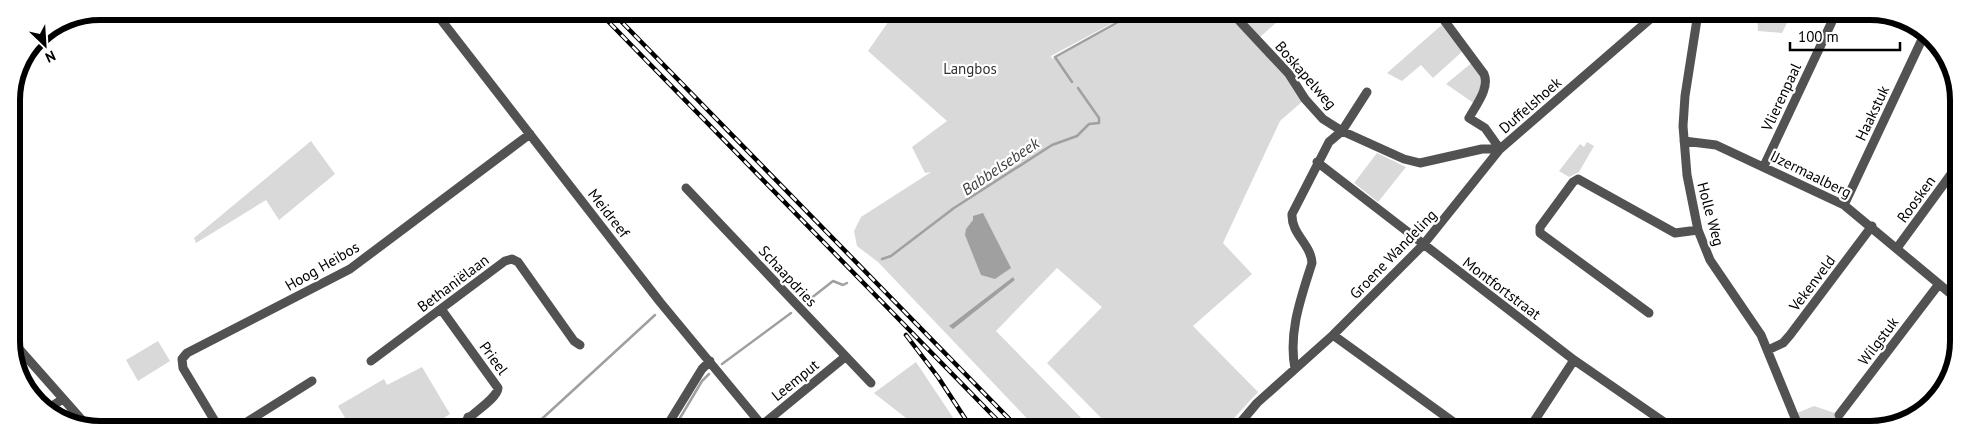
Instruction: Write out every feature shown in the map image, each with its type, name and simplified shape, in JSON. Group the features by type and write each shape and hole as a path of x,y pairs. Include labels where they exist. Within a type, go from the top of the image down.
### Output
{"street":[{"name":"Meidreef","path":"441,20 660,302 759,421"},
{"name":"Boskapelweg","path":"1238,20 1244,29 1289,74 1305,99 1324,119 1342,131"},
{"path":"1444,20 1486,79 1484,89 1469,118 1485,128 1500,149"},
{"name":"Duffelshoek","path":"1342,131 1404,159 1420,163 1482,149 1500,149 1649,20"},
{"name":"Holle Weg","path":"1697,20 1684,107 1684,142 1687,175 1698,230 1710,260 1750,316 1768,350 1796,421"},
{"name":"Vlierenpaal","path":"1764,166 1833,20"},
{"name":"Haakstuk","path":"1844,205 1922,39"},
{"path":"1242,421 1257,403 1295,369 1292,353 1296,312 1312,263 1312,255 1292,223 1292,214 1329,142 1342,131 1367,92"},
{"name":"Hoog Heibos","path":"215,421 183,368 182,359 187,352 350,269 530,134"},
{"name":"IJzermaalberg","path":"1684,142 1713,144 1764,166 1844,205 1872,226 1950,293"},
{"name":"Groene Wandeling","path":"1295,369 1333,335 1423,245 1500,149"},
{"name":"Montfortstraat","path":"1318,162 1574,360 1662,421"},
{"name":"Roosken","path":"1897,248 1950,176"},
{"path":"1649,312 1540,234 1540,227 1573,182 1578,179 1673,232 1683,233 1698,230"},
{"name":"Schaapdries","path":"686,188 870,383"},
{"name":"Vekenveld","path":"1768,350 1783,343 1790,336 1872,226"},
{"name":"Bethaniëlaan","path":"371,361 506,261 512,259 518,262 574,341 580,345"},
{"name":"Wilgstuk","path":"1839,416 1938,284"},
{"name":"Prieel","path":"441,309 498,388 495,395 468,418"},
{"path":"1333,335 1449,420"},
{"path":"21,352 80,418"},
{"name":"Leemput","path":"771,421 846,357"},
{"path":"1534,421 1574,360"},
{"path":"671,421 702,369 710,361"},
{"path":"249,421 312,381"},
{"path":"53,405 63,399"},
{"path":"466,421 468,418 470,421"}],"green space":[{"name":"Langbos","path":"889,20 1118,20 1051,56 1052,59 1123,20 1232,20 1287,76 1304,100 1280,121 1223,243 1252,274 1193,326 1258,392 1231,421 1104,421 1047,363 1102,307 1057,268 996,331 1084,421 1029,421 878,262 857,246 854,231 861,217 931,172 925,173 912,147 947,121 868,51","holes":["1013,277 1015,280 968,317 950,325"]},
{"path":"1245,20 1279,20 1259,38"},
{"path":"1757,20 1788,20 1782,33 1758,31"},
{"path":"1444,23 1465,49 1433,78 1421,65 1402,81 1387,73"},
{"path":"1474,61 1484,79 1475,104 1446,84"},
{"path":"311,141 335,174 279,220 266,200 196,243 194,238"},
{"path":"1587,142 1594,146 1579,172 1569,177 1559,171 1580,144 1584,147"},
{"path":"1377,153 1406,167 1378,202 1354,183"},
{"path":"158,341 170,361 138,381 126,360"},
{"path":"916,362 955,421 910,421 874,393"},
{"path":"422,367 450,414 440,421 436,419 432,421 347,421 338,406 384,379 387,385"},
{"path":"1814,406 1835,413 1847,421 1800,421 1797,413"}],"shaded area":[{"path":"983,213 1011,268 995,279 981,275 965,235 966,229 973,220 973,216"},
{"path":"1013,277 1015,280 953,329 949,326"}],"waterway":[{"name":"Babbelsebeek","path":"1072,82 1055,57 1122,20"},
{"name":"Babbelsebeek","path":"882,259 891,256 954,208 1052,145 1077,136 1089,124 1099,123 1099,118 1078,88"},
{"name":"Babbelsebeek","path":"805,303 833,281 843,285 847,283"},
{"name":"Babbelsebeek","path":"722,364 791,313"},
{"path":"540,421 655,315"},
{"name":"Babbelsebeek","path":"680,418 702,381 709,374"}],"railway":[{"path":"607,20 998,421"},
{"path":"620,20 1011,421"},
{"path":"906,335 938,377 967,421"}]}
